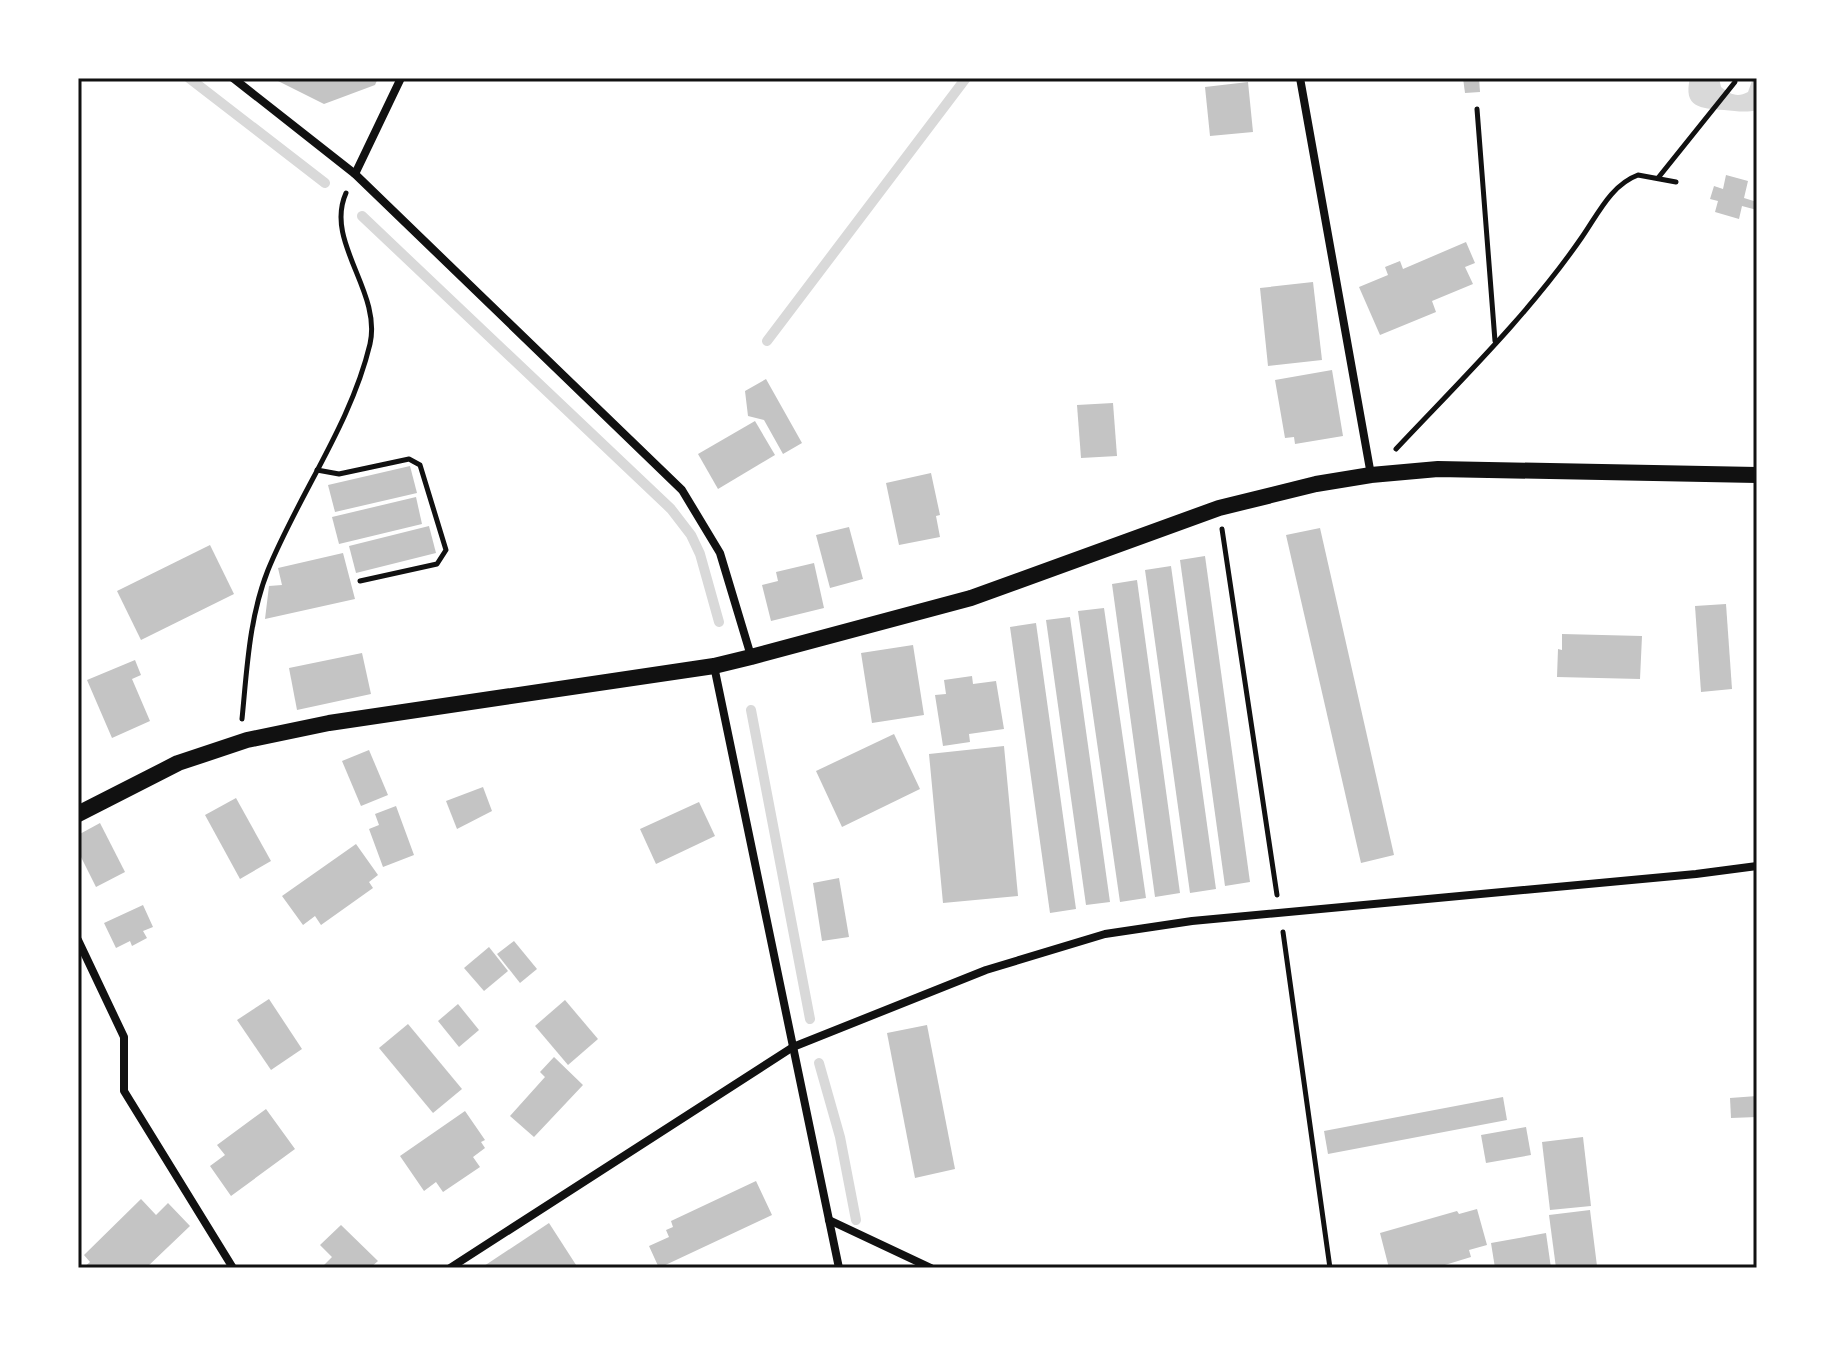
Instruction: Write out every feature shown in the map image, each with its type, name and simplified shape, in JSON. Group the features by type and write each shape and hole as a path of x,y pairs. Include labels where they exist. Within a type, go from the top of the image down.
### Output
{"main road":[{"path":"78,814 178,763 240,742 329,723 714,666 971,598 1219,508 1316,484 1438,469 1757,475"}],"street":[{"path":"233,78 355,174 682,490 720,553 751,657"},
{"path":"355,174 401,78"},
{"path":"1300,78 1371,475"},
{"path":"714,666 839,1268"},
{"path":"450,1268 793,1047 986,970 1105,934 1192,921 1757,866"},
{"path":"78,940 124,1037 124,1091 233,1268"},
{"path":"829,1220 931,1268"}],"path":[{"path":"1657,178 1735,82"},
{"path":"1477,109 1495,342"},
{"path":"240,742 253,619 268,570 361,379 371,340 372,314 340,224 340,207 355,174"},
{"path":"1371,475 1557,273 1616,188 1638,175 1676,182"},
{"path":"317,470 339,474 409,459 420,465 446,550 444,556 437,564 360,581"},
{"path":"1219,508 1330,1268"}],"shaded area":[{"path":"1690,78 1719,78 1721,87 1737,95 1748,92 1753,78 1757,78 1757,110 1701,107 1691,101 1688,88"}],"building":[{"path":"272,78 378,78 375,85 324,104"},
{"path":"1463,78 1479,78 1480,92 1465,93"},
{"path":"1248,82 1253,132 1210,136 1205,87"},
{"path":"1726,175 1748,181 1744,198 1757,202 1757,210 1742,206 1739,219 1715,212 1718,201 1710,199 1714,186 1723,189"},
{"path":"1466,242 1475,263 1465,267 1473,284 1432,301 1436,312 1380,335 1359,287 1388,275 1385,267 1400,261 1403,269"},
{"path":"1313,282 1322,360 1268,366 1260,288"},
{"path":"1332,370 1343,436 1295,444 1294,437 1285,438 1275,380"},
{"path":"766,379 802,443 783,454 764,420 748,416 745,391"},
{"path":"1113,403 1117,456 1081,458 1077,405"},
{"path":"755,421 775,455 718,489 698,454"},
{"path":"410,466 417,493 335,512 328,485"},
{"path":"931,473 940,515 936,516 940,537 899,545 886,483"},
{"path":"416,497 422,524 339,544 332,517"},
{"path":"429,526 436,553 356,573 349,546"},
{"path":"849,527 863,579 830,588 816,535"},
{"path":"1320,528 1394,855 1361,863 1286,535"},
{"path":"210,545 234,594 141,640 117,591"},
{"path":"343,553 355,599 265,619 269,586 282,585 278,568"},
{"path":"1205,556 1250,882 1225,886 1180,560"},
{"path":"814,563 824,608 771,621 762,585 778,581 776,572"},
{"path":"1171,566 1216,889 1190,893 1145,570"},
{"path":"1137,580 1180,893 1155,897 1112,584"},
{"path":"1726,604 1732,689 1701,692 1695,606"},
{"path":"1104,608 1146,898 1120,902 1078,611"},
{"path":"1070,617 1110,902 1086,905 1046,620"},
{"path":"1036,623 1076,909 1050,913 1010,627"},
{"path":"1562,634 1642,636 1640,679 1557,677"},
{"path":"913,645 924,715 872,723 861,653"},
{"path":"362,653 371,694 297,710 289,668"},
{"path":"135,660 141,675 132,679 150,721 112,738 87,680"},
{"path":"972,676 973,684 996,681 1004,729 969,734 970,742 943,746 935,695 946,694 944,680"},
{"path":"894,734 920,789 842,827 816,771"},
{"path":"1004,746 1018,896 943,903 929,754"},
{"path":"369,750 388,795 361,806 342,761"},
{"path":"483,787 492,811 457,829 446,801"},
{"path":"236,798 271,861 240,879 205,815"},
{"path":"699,802 715,836 656,864 640,829"},
{"path":"396,806 414,855 383,867 369,829 379,825 375,814"},
{"path":"100,823 125,872 96,887 78,851 78,835"},
{"path":"356,844 378,875 369,882 373,888 321,925 315,916 303,925 282,896"},
{"path":"839,878 849,937 822,941 813,883"},
{"path":"143,905 153,927 143,931 147,938 132,946 130,941 116,948 104,923"},
{"path":"514,941 537,969 520,983 497,954"},
{"path":"489,947 508,971 484,991 464,968"},
{"path":"269,999 302,1049 271,1070 237,1020"},
{"path":"565,1000 598,1039 568,1065 535,1026"},
{"path":"458,1004 479,1030 459,1047 438,1021"},
{"path":"408,1024 462,1089 433,1113 379,1048"},
{"path":"927,1025 955,1169 915,1178 887,1033"},
{"path":"554,1057 583,1085 534,1137 510,1116 545,1077 540,1072"},
{"path":"1757,1096 1757,1117 1731,1118 1730,1098"},
{"path":"1503,1097 1507,1120 1328,1154 1324,1131"},
{"path":"266,1109 295,1149 231,1196 210,1166 225,1155 217,1145"},
{"path":"465,1111 485,1140 481,1142 485,1148 473,1157 480,1167 443,1192 436,1182 424,1191 400,1156"},
{"path":"1526,1127 1531,1155 1486,1163 1481,1135"},
{"path":"1583,1137 1591,1206 1550,1210 1542,1142"},
{"path":"756,1181 772,1215 659,1268 649,1246 669,1237 666,1230 673,1227 671,1221"},
{"path":"141,1199 156,1215 168,1203 190,1226 146,1268 83,1268 90,1262 84,1255"},
{"path":"1477,1209 1487,1245 1469,1250 1471,1257 1435,1268 1389,1268 1380,1233 1457,1211 1459,1214"},
{"path":"1590,1210 1597,1266 1556,1268 1549,1215"},
{"path":"549,1223 578,1268 481,1268"},
{"path":"341,1225 378,1261 370,1268 321,1268 332,1257 320,1245"},
{"path":"1546,1233 1551,1268 1495,1268 1491,1243"}],"waterway":[{"path":"189,78 325,183"},
{"path":"767,341 966,78"},
{"path":"362,216 671,509 691,535 700,554 719,622"},
{"path":"751,710 810,1019"},
{"path":"819,1063 840,1137 856,1220"}]}
